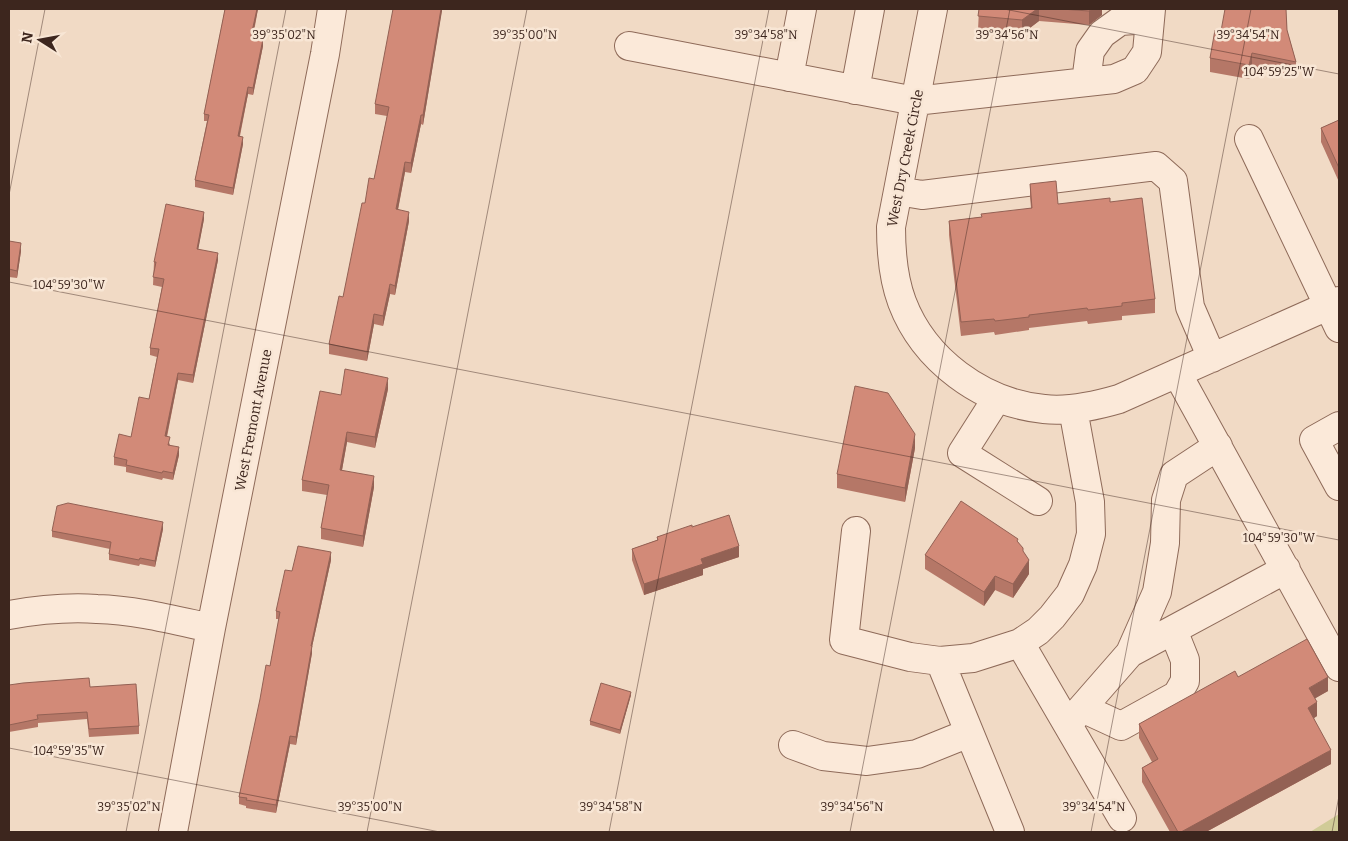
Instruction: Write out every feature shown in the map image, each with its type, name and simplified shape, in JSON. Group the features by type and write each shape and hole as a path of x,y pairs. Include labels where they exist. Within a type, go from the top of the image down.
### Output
{"street":[{"name":"West Fremont Avenue","path":"174,828 323,64 332,9"},
{"path":"790,77 802,9"},
{"path":"855,90 870,9"},
{"name":"West Dry Creek Circle","path":"934,9 891,227 891,251 894,274 902,302 916,331 936,356 966,382 997,398 1044,409 1073,409 1094,406 1119,399 1212,358 1336,312"},
{"path":"629,46 916,102 1114,79 1135,70 1147,52 1151,14 1120,21 1102,34 1090,51 1086,82"},
{"path":"1249,139 1336,312"},
{"path":"898,191 922,195 1156,166 1173,181 1190,307 1212,358"},
{"path":"1177,373 1339,667"},
{"path":"997,398 962,453 1038,501"},
{"path":"856,531 844,640 910,657 940,662 973,658 1020,643 1048,622 1070,594 1083,565 1089,542 1090,502 1073,409"},
{"path":"1339,426 1314,440 1339,486"},
{"path":"1075,716 1130,653 1157,592 1165,543 1166,500 1174,475 1218,446"},
{"path":"1130,653 1286,570"},
{"path":"9,615 35,610 97,608 212,628"},
{"path":"1075,716 1122,726 1177,696 1185,681 1185,660 1173,630"},
{"path":"1020,643 1075,716 1122,818"},
{"path":"940,662 1010,832"},
{"path":"793,745 823,756 867,762 917,754 969,733"}],"shaded area":[{"path":"1339,814 1339,832 1310,832"}],"building":[{"path":"225,9 257,9 251,36 263,39 253,88 248,87 238,136 243,137 233,188 195,180 209,115 204,114"},
{"path":"393,9 441,9 423,115 421,115 411,163 405,162 396,209 409,212 395,286 390,284 383,316 374,314 367,352 329,344 339,296 343,297 362,203 365,203 369,178 374,179 389,107 375,104"},
{"path":"979,9 1037,9 1022,20 978,16"},
{"path":"1061,9 1092,9 1089,11"},
{"path":"1225,9 1286,9 1287,30 1296,62 1252,53 1249,65 1210,58 1215,30 1221,31"},
{"path":"1339,120 1339,168 1321,128"},
{"path":"1056,181 1058,204 1110,198 1110,202 1142,198 1155,299 1122,303 1122,306 1088,310 1087,308 995,321 994,319 961,322 949,221 982,217 981,214 1032,208 1030,184"},
{"path":"166,204 204,212 197,249 218,253 193,375 178,373 165,436 170,437 168,445 179,447 173,473 163,471 162,473 126,465 127,460 114,457 119,434 131,437 139,397 149,399 159,349 150,348 164,279 153,277 156,262 154,262"},
{"path":"9,241 21,243 17,271 9,269"},
{"path":"345,369 388,378 375,437 347,432 340,470 374,476 363,536 321,528 329,485 302,480 320,391 341,395"},
{"path":"855,386 888,393 915,434 905,488 837,474"},
{"path":"961,501 1018,539 1017,541 1029,560 1013,584 995,576 984,592 925,555"},
{"path":"68,503 163,522 155,561 109,554 111,542 52,531 57,506"},
{"path":"729,515 739,546 701,559 703,564 644,584 632,549 658,540 657,537"},
{"path":"298,546 331,552 311,646 296,737 290,736 276,805 239,797 266,665 270,666 280,612 276,611 285,570 292,571"},
{"path":"1307,639 1328,677 1309,688 1317,702 1308,708 1331,750 1178,832 1142,768 1158,759 1139,724 1235,671 1238,677"},
{"path":"89,678 90,687 136,684 139,726 89,729 87,712 37,715 38,719 9,725 9,685"},
{"path":"601,683 631,692 620,730 590,721"}]}
